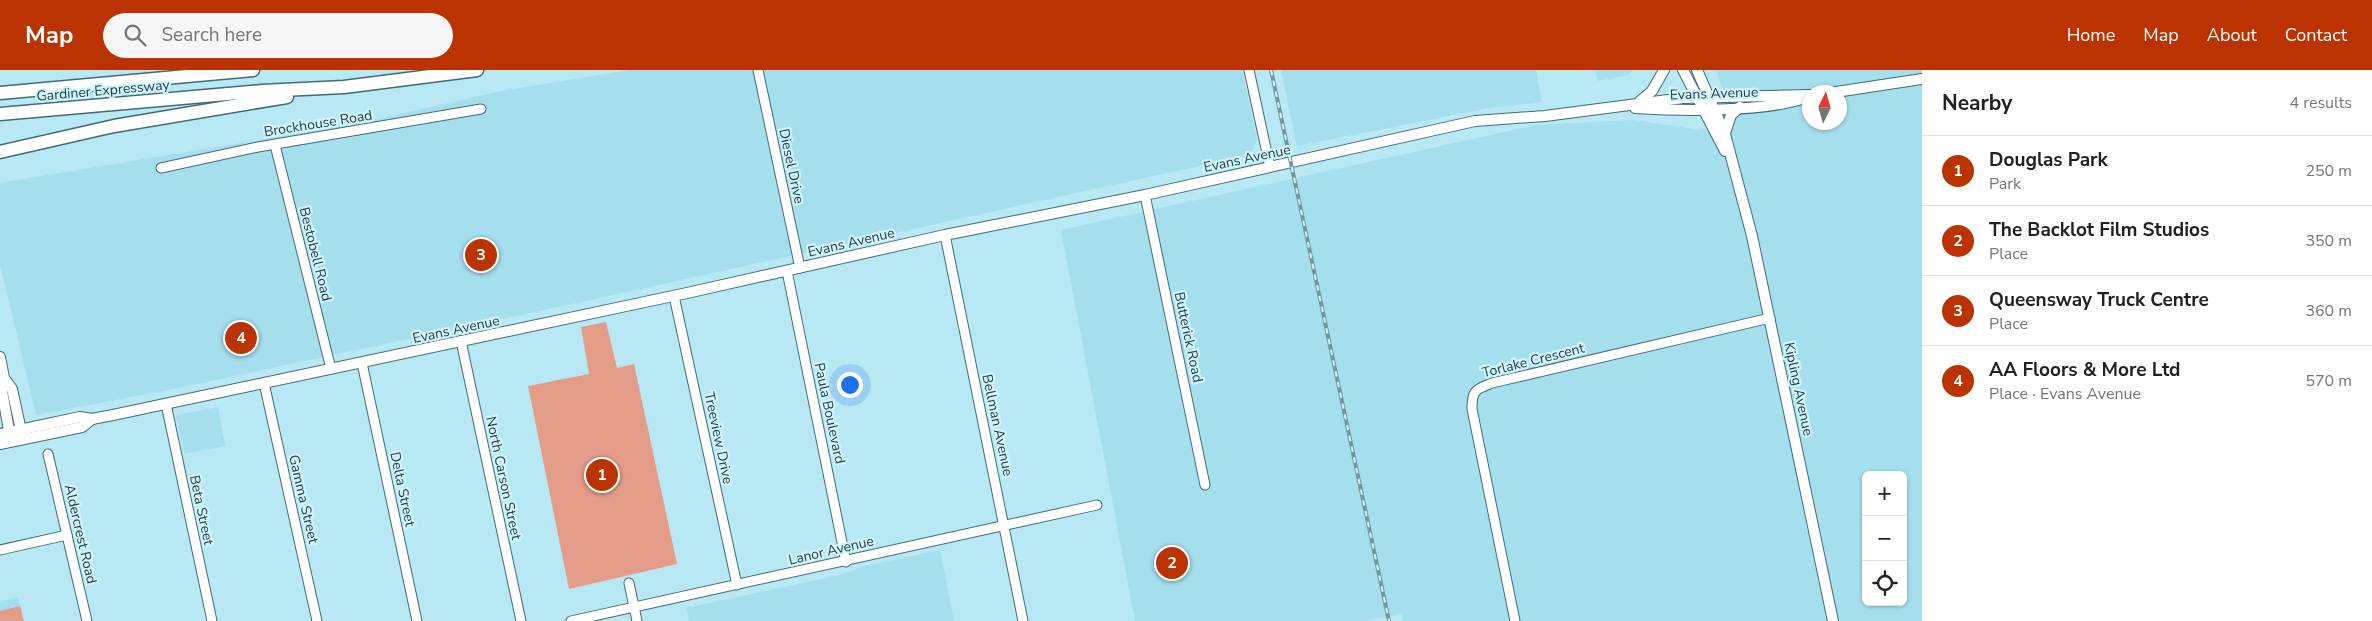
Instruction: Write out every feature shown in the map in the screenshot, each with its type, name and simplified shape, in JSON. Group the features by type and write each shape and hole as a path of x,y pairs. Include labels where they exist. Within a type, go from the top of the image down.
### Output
{"highway":[{"name":"Gardiner Expressway","path":"0,93 253,70"},
{"name":"Gardiner Expressway","path":"0,114 262,91 344,87 477,70"},
{"path":"2,153 114,126 344,87"}],"main road":[{"path":"1639,102 1652,91 1664,70"},
{"name":"Kipling Avenue","path":"1683,70 1732,164"},
{"name":"Kipling Avenue","path":"1697,70 1725,134 1752,236 1833,621"},
{"path":"1847,90 1922,80"},
{"name":"Evans Avenue","path":"1619,107 1639,102 1709,97 1802,96"},
{"name":"Evans Avenue","path":"0,444 7,436 22,434 80,417 92,419 362,363 945,235 1145,195 1475,121 1619,107 1715,109 1785,104 1802,99"},
{"path":"1725,134 1731,115 1740,107"},
{"path":"0,357 4,378 2,391 7,436"},
{"path":"4,378 12,390 22,434"}],"street":[{"name":"Diesel Drive","path":"758,70 800,268"},
{"path":"1249,70 1270,166"},
{"name":"Brockhouse Road","path":"160,168 275,145 481,109"},
{"name":"Bestobell Road","path":"275,145 331,369"},
{"name":"Butterick Road","path":"1145,195 1205,485"},
{"name":"Bellman Avenue","path":"945,235 1024,621"},
{"name":"Paula Boulevard","path":"786,271 846,562"},
{"name":"Treeview Drive","path":"674,296 737,586"},
{"name":"Torlake Crescent","path":"1515,621 1472,409 1472,395 1477,389 1492,383 1770,318"},
{"name":"North Carson Street","path":"461,341 521,621"},
{"name":"Delta Street","path":"362,363 417,621"},
{"name":"Gamma Street","path":"264,383 317,621"},
{"name":"Beta Street","path":"166,404 212,621"},
{"name":"Aldercrest Road","path":"48,454 87,621"},
{"name":"Lanor Avenue","path":"571,621 846,562 1097,505"},
{"path":"0,550 67,535"},
{"path":"628,583 637,621"}],"shaded area":[{"path":"630,70 1242,70 1257,141 1249,155 600,298 169,390 36,415 0,264 0,183 356,124 501,91"},
{"path":"1281,70 1536,70 1542,102 1489,108 1297,146"},
{"path":"1595,70 1633,70 1628,75 1598,81"},
{"path":"1716,70 1922,70 1922,621 1403,621 1401,613 1367,621 1135,621 1061,230 1536,125 1634,120 1699,130 1735,122"},
{"path":"606,322 617,368 634,364 677,564 569,589 528,386 589,374 581,327"},
{"path":"218,407 225,446 184,454 176,415"},
{"path":"940,550 954,621 689,621 686,608 840,575 861,567"},
{"path":"18,597 23,621 0,621 0,601"},
{"path":"20,606 24,621 0,621 0,611"}],"railway":[{"path":"1271,70 1389,621"}],"place":[{"name":"Queensway Truck Centre","path":"481,255"},
{"name":"AA Floors & More Ltd","path":"241,338"},
{"name":"Douglas Park","path":"602,475"},
{"name":"The Backlot Film Studios","path":"1172,563"}]}
